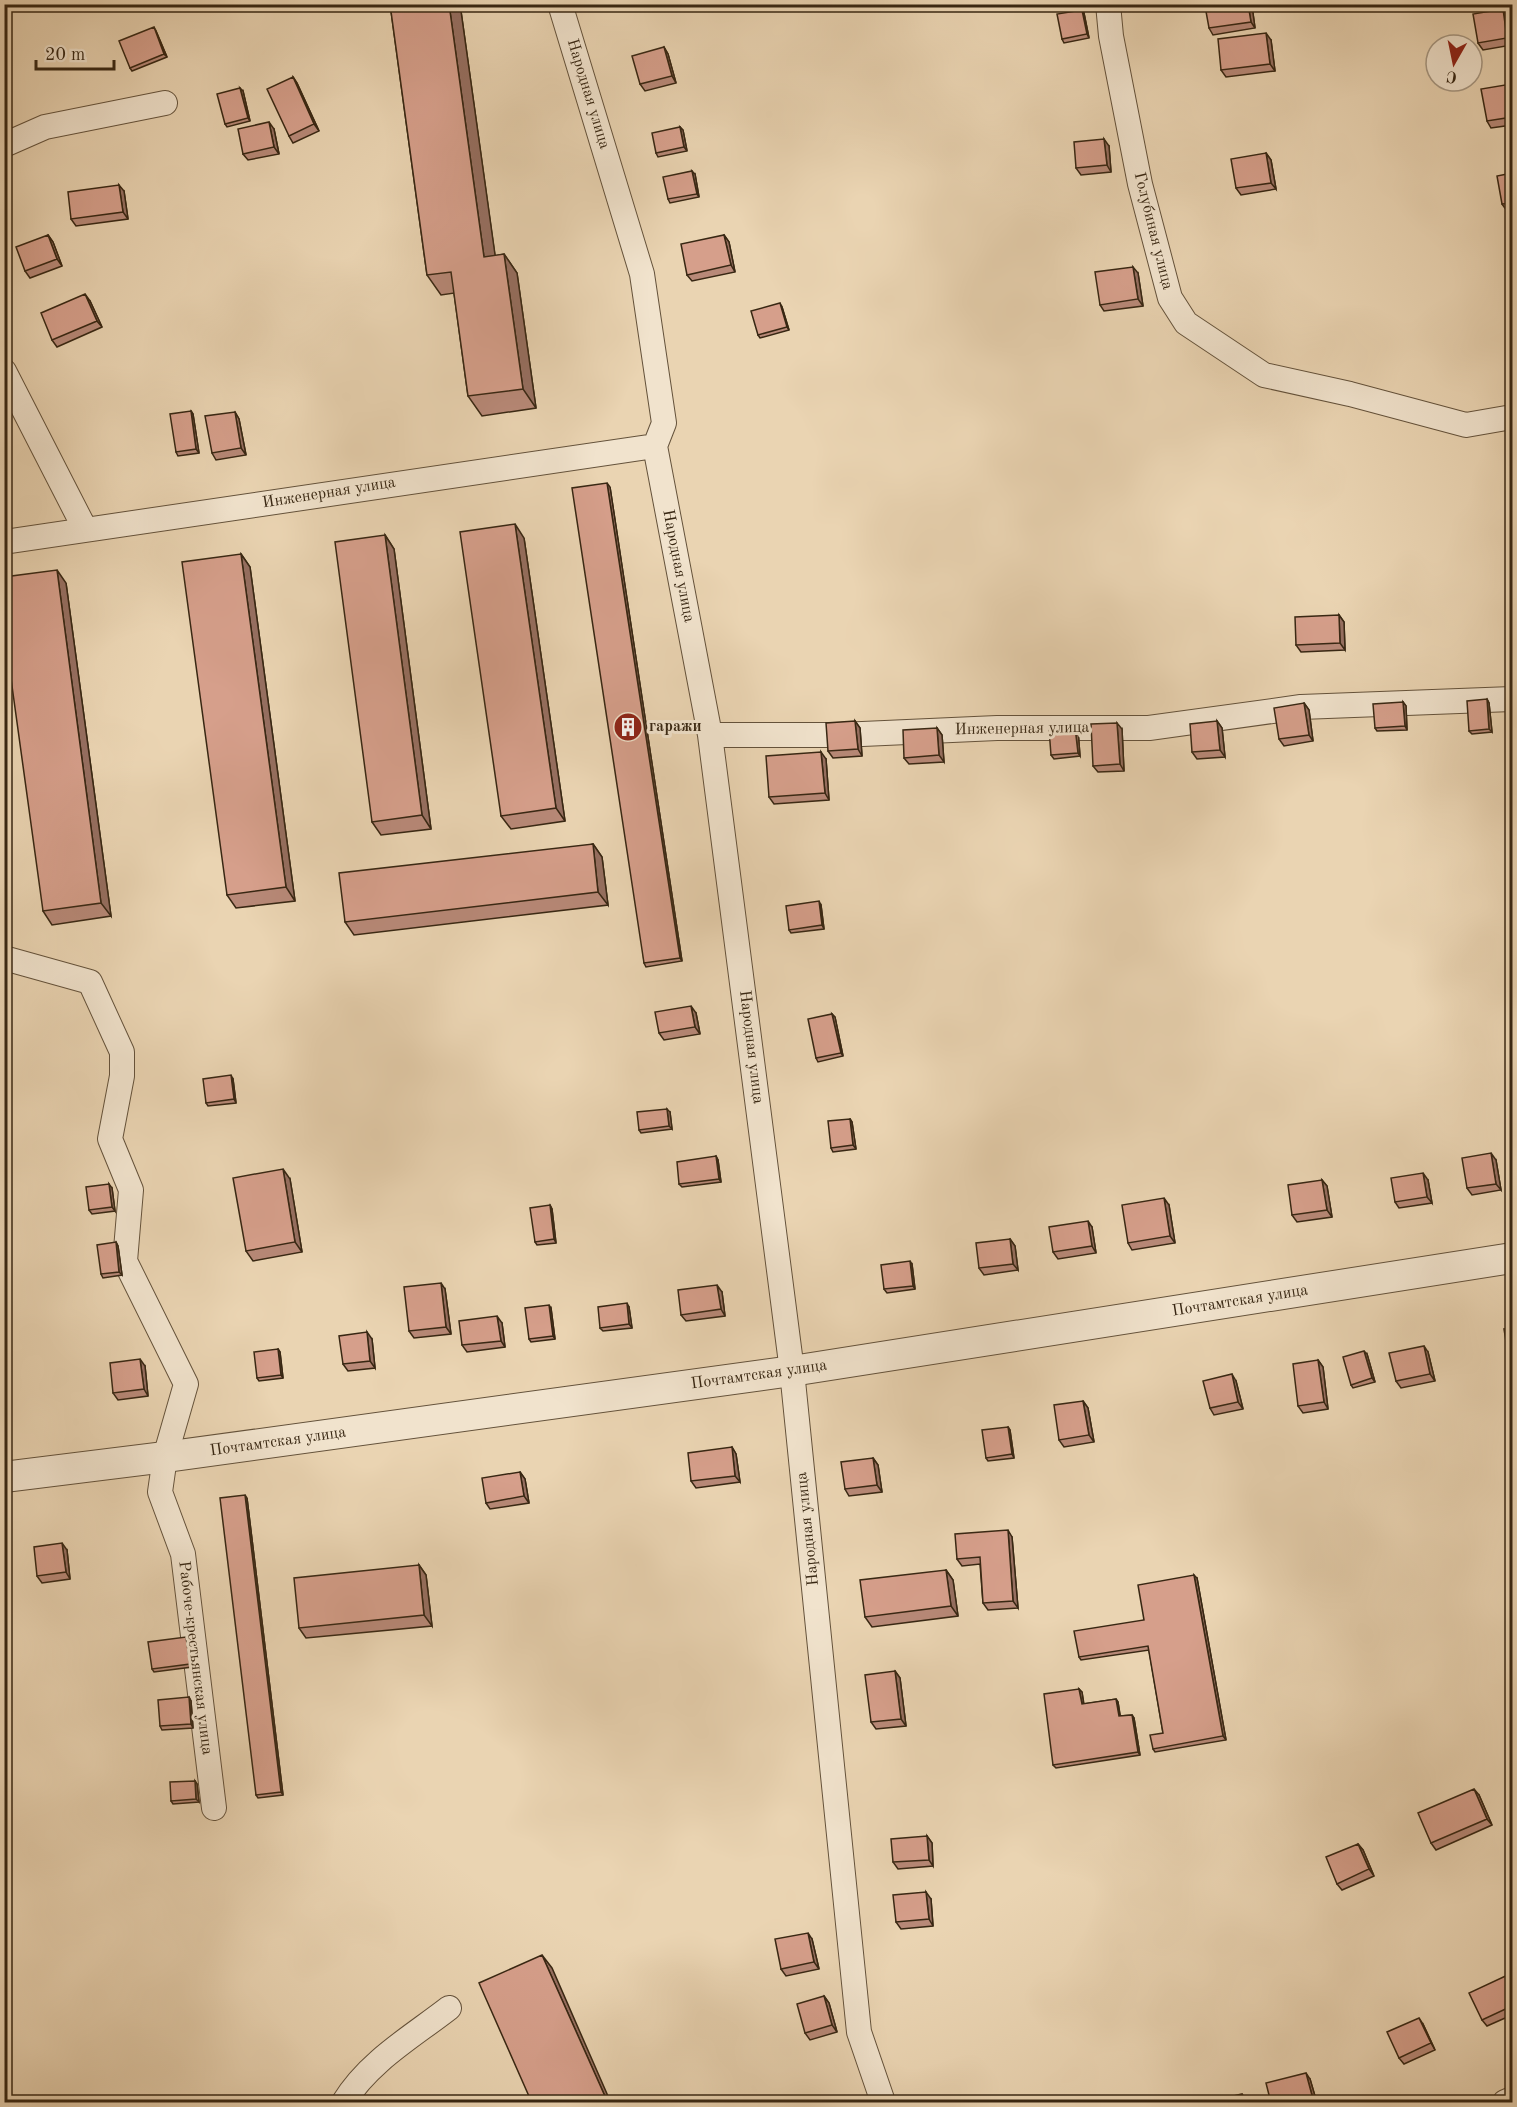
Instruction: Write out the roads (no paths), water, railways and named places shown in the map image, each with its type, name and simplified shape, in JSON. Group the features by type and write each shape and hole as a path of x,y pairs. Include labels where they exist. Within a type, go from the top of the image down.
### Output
{"street":[{"name":"Народная улица","path":"560,4 642,274 664,423 655,446 710,735 792,1371 859,2032 884,2103"},
{"name":"Голубиная улица","path":"1108,4 1111,36 1140,184 1170,298 1186,323 1264,375 1350,394 1466,425 1512,417"},
{"path":"4,145 45,127 165,104"},
{"path":"4,371 85,529"},
{"name":"Инженерная улица","path":"4,542 655,446"},
{"name":"Инженерная улица","path":"710,735 840,735 997,728 1149,728 1301,707 1512,699"},
{"name":"Рабоче-крестьянская улица","path":"4,958 90,982 122,1052 122,1076 110,1139 131,1190 125,1260 186,1384 165,1457 160,1492 183,1554 214,1808"},
{"name":"Почтамтская улица","path":"4,1477 792,1371 1512,1258"},
{"path":"344,2103 353,2088 371,2068 449,2008"},
{"path":"1505,2103 1512,2099"}],"place":[{"name":"гаражи","path":"628,727"}]}
